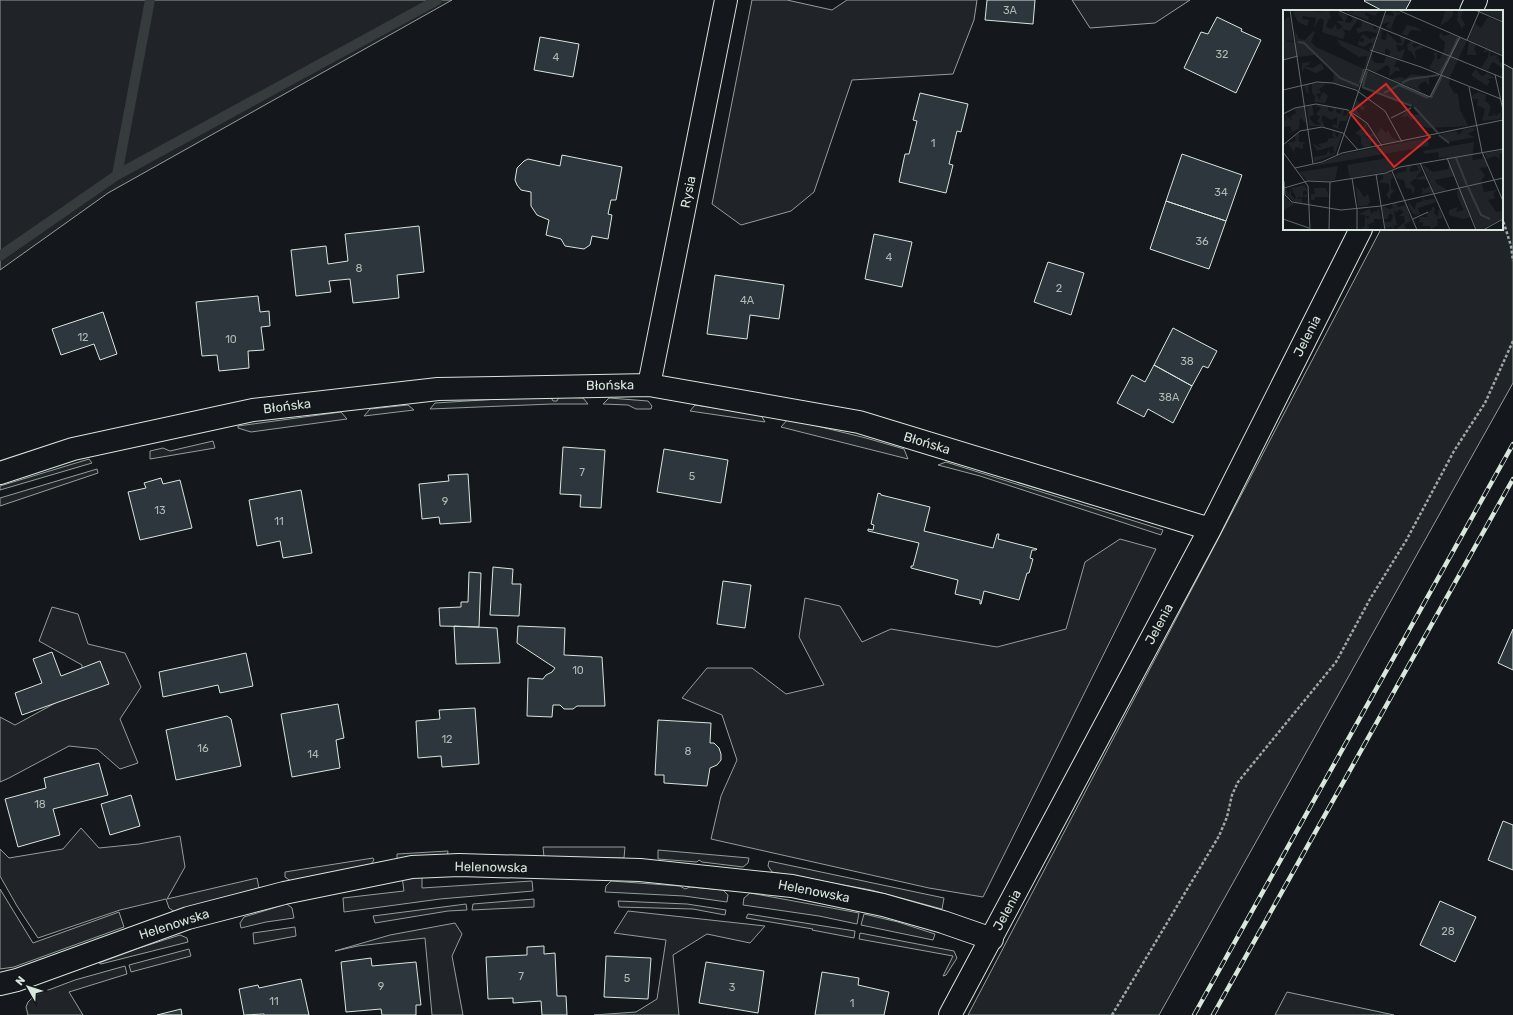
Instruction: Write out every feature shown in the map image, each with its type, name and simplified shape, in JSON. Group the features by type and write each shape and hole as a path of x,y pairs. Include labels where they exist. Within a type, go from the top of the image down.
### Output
{"street":[{"name":"Rysia","path":"649,384 726,0"},
{"path":"1471,10 1476,0"},
{"name":"Jelenia","path":"950,1015 1210,529 1360,230"},
{"name":"Błońska","path":"0,473 73,450 253,410 438,389 649,384 859,422 1210,529"},
{"name":"Helenowska","path":"0,984 17,980 188,918 284,893 412,867 458,865 640,870 785,885 883,905 943,922 992,939"}],"path":[{"path":"1503,220 1511,246 1513,261"},
{"path":"1112,1015 1219,836 1227,817 1232,795 1238,782 1336,662 1370,599 1407,539 1454,451 1485,403 1513,341"}],"shaded area":[{"path":"0,0 452,0 108,193 0,270"},
{"path":"752,0 787,0 832,10 847,0 977,0 974,20 953,74 852,80 814,192 791,211 741,225 712,204"},
{"path":"1072,0 1190,0 1155,23 1090,28"},
{"path":"1503,64 1513,69 1513,383 1159,1015 968,1015 1380,230 1503,230"},
{"path":"551,397 553,401 557,401 559,397 583,398 588,404 430,409 435,403"},
{"path":"609,398 648,401 652,406 651,409 636,409 628,405 603,404"},
{"path":"408,405 414,410 364,416 370,409"},
{"path":"695,405 761,415 765,422 690,411"},
{"path":"341,412 347,419 251,432 238,428 238,426"},
{"path":"788,419 904,449 908,459 781,427"},
{"path":"213,441 215,448 150,459 150,451 163,448 170,451"},
{"path":"89,459 92,463 0,490 0,486"},
{"path":"946,462 1163,530 1161,535 980,476 938,465"},
{"path":"97,469 98,473 0,506 0,498"},
{"path":"1120,539 1156,549 983,897 929,888 711,839 721,796 737,760 722,715 682,698 707,668 752,668 786,694 824,685 799,637 805,598 840,606 862,642 891,629 997,647 1066,629 1085,562"},
{"path":"52,607 78,614 88,644 125,653 141,687 120,719 138,763 120,769 97,749 69,746 0,782 0,717 15,725 81,689 82,665 39,641"},
{"path":"81,828 99,848 139,844 180,836 185,867 167,899 257,878 259,888 175,912 169,908 166,899 120,910 38,938 0,876 0,849 9,858 63,849"},
{"path":"543,847 625,847 624,858 619,858 544,857"},
{"path":"658,850 749,858 748,863 743,867 702,862 699,860 697,862 658,859"},
{"path":"448,851 447,858 397,861 397,854"},
{"path":"373,858 374,860 369,867 292,882 285,877 285,872"},
{"path":"769,861 944,898 942,909 871,890 772,872 768,866"},
{"path":"422,875 422,888 532,881 533,891 440,899 344,912 343,898 404,891 402,877"},
{"path":"611,881 680,886 685,889 690,887 723,890 728,895 727,902 684,896 605,892 606,886"},
{"path":"0,889 33,943 119,912 124,927 14,967 0,969"},
{"path":"750,893 859,913 857,924 819,916 743,905 744,898"},
{"path":"534,899 534,907 472,910 473,904"},
{"path":"618,901 687,904 726,910 725,915 693,909 619,907"},
{"path":"287,904 292,908 294,918 266,922 241,928 240,923 244,917"},
{"path":"466,904 467,910 448,911 375,923 373,916"},
{"path":"628,911 765,926 750,943 707,934 673,955 679,1015 594,1015 636,1012 657,999 666,940 614,933"},
{"path":"748,914 855,931 854,938 812,930 813,929 746,918"},
{"path":"864,914 898,922 935,934 933,940 861,925"},
{"path":"455,923 462,934 452,956 463,1015 432,1015 425,938 358,946 335,951 390,935"},
{"path":"295,927 296,936 254,944 253,933"},
{"path":"860,933 954,951 957,958 946,975 943,976 953,956 859,939"},
{"path":"180,935 187,938 188,942 101,964 99,963 139,948"},
{"path":"189,949 191,956 131,972 129,965"},
{"path":"125,966 127,974 69,992 83,1015 28,1015 26,1007 28,1002 35,995 75,980"},
{"path":"1287,992 1394,1015 1275,1015"}],"building":[{"path":"987,0 1035,0 1033,24 985,20"},
{"path":"1411,0 1406,10 1381,10 1364,1"},
{"path":"1217,17 1242,29 1241,31 1261,40 1236,93 1184,68 1201,32 1208,34"},
{"path":"540,37 579,44 573,77 534,70"},
{"path":"920,93 968,104 961,132 957,131 949,164 953,165 946,193 899,182 905,154 909,154 917,121 913,120"},
{"path":"1182,154 1242,175 1226,221 1166,201"},
{"path":"562,155 622,167 616,200 611,200 608,214 612,215 608,239 592,236 590,245 584,249 565,246 561,239 546,235 549,220 537,215 531,206 531,192 521,190 515,180 517,168 524,161 528,159 560,166"},
{"path":"1166,201 1226,221 1209,269 1150,249"},
{"path":"419,226 424,272 397,275 399,298 353,303 350,279 329,281 331,292 296,296 291,250 326,246 328,264 348,261 345,234"},
{"path":"874,234 912,242 902,287 865,279"},
{"path":"1048,262 1084,273 1071,315 1034,302"},
{"path":"715,275 784,285 779,319 750,315 747,339 707,334"},
{"path":"258,296 260,312 269,311 270,326 261,327 264,350 248,351 249,368 219,371 217,355 202,356 196,302"},
{"path":"103,312 117,354 100,360 94,344 61,355 52,329"},
{"path":"1173,328 1217,351 1208,368 1203,366 1192,386 1154,365"},
{"path":"1154,365 1192,386 1173,423 1148,409 1144,417 1117,403 1132,375 1145,382"},
{"path":"563,447 605,450 601,508 580,507 581,495 560,494"},
{"path":"664,449 728,460 721,503 657,492"},
{"path":"468,474 471,522 440,524 439,517 422,519 419,484 449,481 448,475"},
{"path":"161,478 163,484 180,480 192,528 140,540 128,492 146,488 144,483"},
{"path":"301,490 312,553 283,558 280,541 257,546 249,500"},
{"path":"878,493 930,507 924,531 993,548 997,534 999,534 998,539 1037,549 1032,550 1030,558 1033,559 1019,600 984,591 980,604 980,600 955,594 958,580 911,568 911,566 913,566 919,543 868,531 868,529 873,530 874,525 871,524"},
{"path":"493,567 513,569 512,584 521,584 519,616 490,615"},
{"path":"469,572 481,573 479,627 440,626 439,608 461,607 461,602 468,602"},
{"path":"723,581 751,585 745,628 717,624"},
{"path":"454,626 497,628 500,663 456,664"},
{"path":"518,626 565,628 564,655 602,657 605,706 577,706 573,709 564,709 560,705 553,705 552,717 527,716 528,678 543,679 555,668 517,643"},
{"path":"1513,629 1513,670 1498,663"},
{"path":"52,652 61,676 100,661 109,684 22,715 15,693 42,683 33,659"},
{"path":"246,653 253,686 220,693 218,685 163,697 159,672"},
{"path":"338,704 344,738 336,740 340,768 292,777 281,714"},
{"path":"475,708 479,764 442,767 441,756 418,758 416,721 440,719 439,710"},
{"path":"227,716 231,719 241,766 176,780 166,730"},
{"path":"658,720 711,723 710,743 714,743 719,748 721,760 717,765 710,768 707,786 664,783 664,775 655,775"},
{"path":"99,763 108,795 53,809 60,835 18,847 5,799 46,788 44,778"},
{"path":"131,795 140,826 110,835 101,804"},
{"path":"1503,821 1513,825 1513,870 1488,860"},
{"path":"1440,901 1476,917 1455,962 1420,945"},
{"path":"544,946 544,954 555,953 557,996 566,996 567,1015 542,1015 541,1001 513,1003 513,998 488,999 486,957 527,955 527,947"},
{"path":"606,956 651,958 648,999 604,997"},
{"path":"371,958 372,966 416,962 421,1005 416,1005 416,1015 382,1015 381,1009 346,1012 341,962"},
{"path":"706,962 764,971 758,1013 699,1003"},
{"path":"822,972 859,978 858,985 889,992 884,1015 815,1015"},
{"path":"301,979 309,1015 244,1015 239,989 258,985 259,988"},
{"path":"181,1009 182,1015 157,1015"}],"waterway":[{"path":"117,175 150,0"},
{"path":"0,256 117,175 437,0"}],"railway":[{"path":"1194,1015 1513,444"},
{"path":"1213,1015 1513,479"}]}
